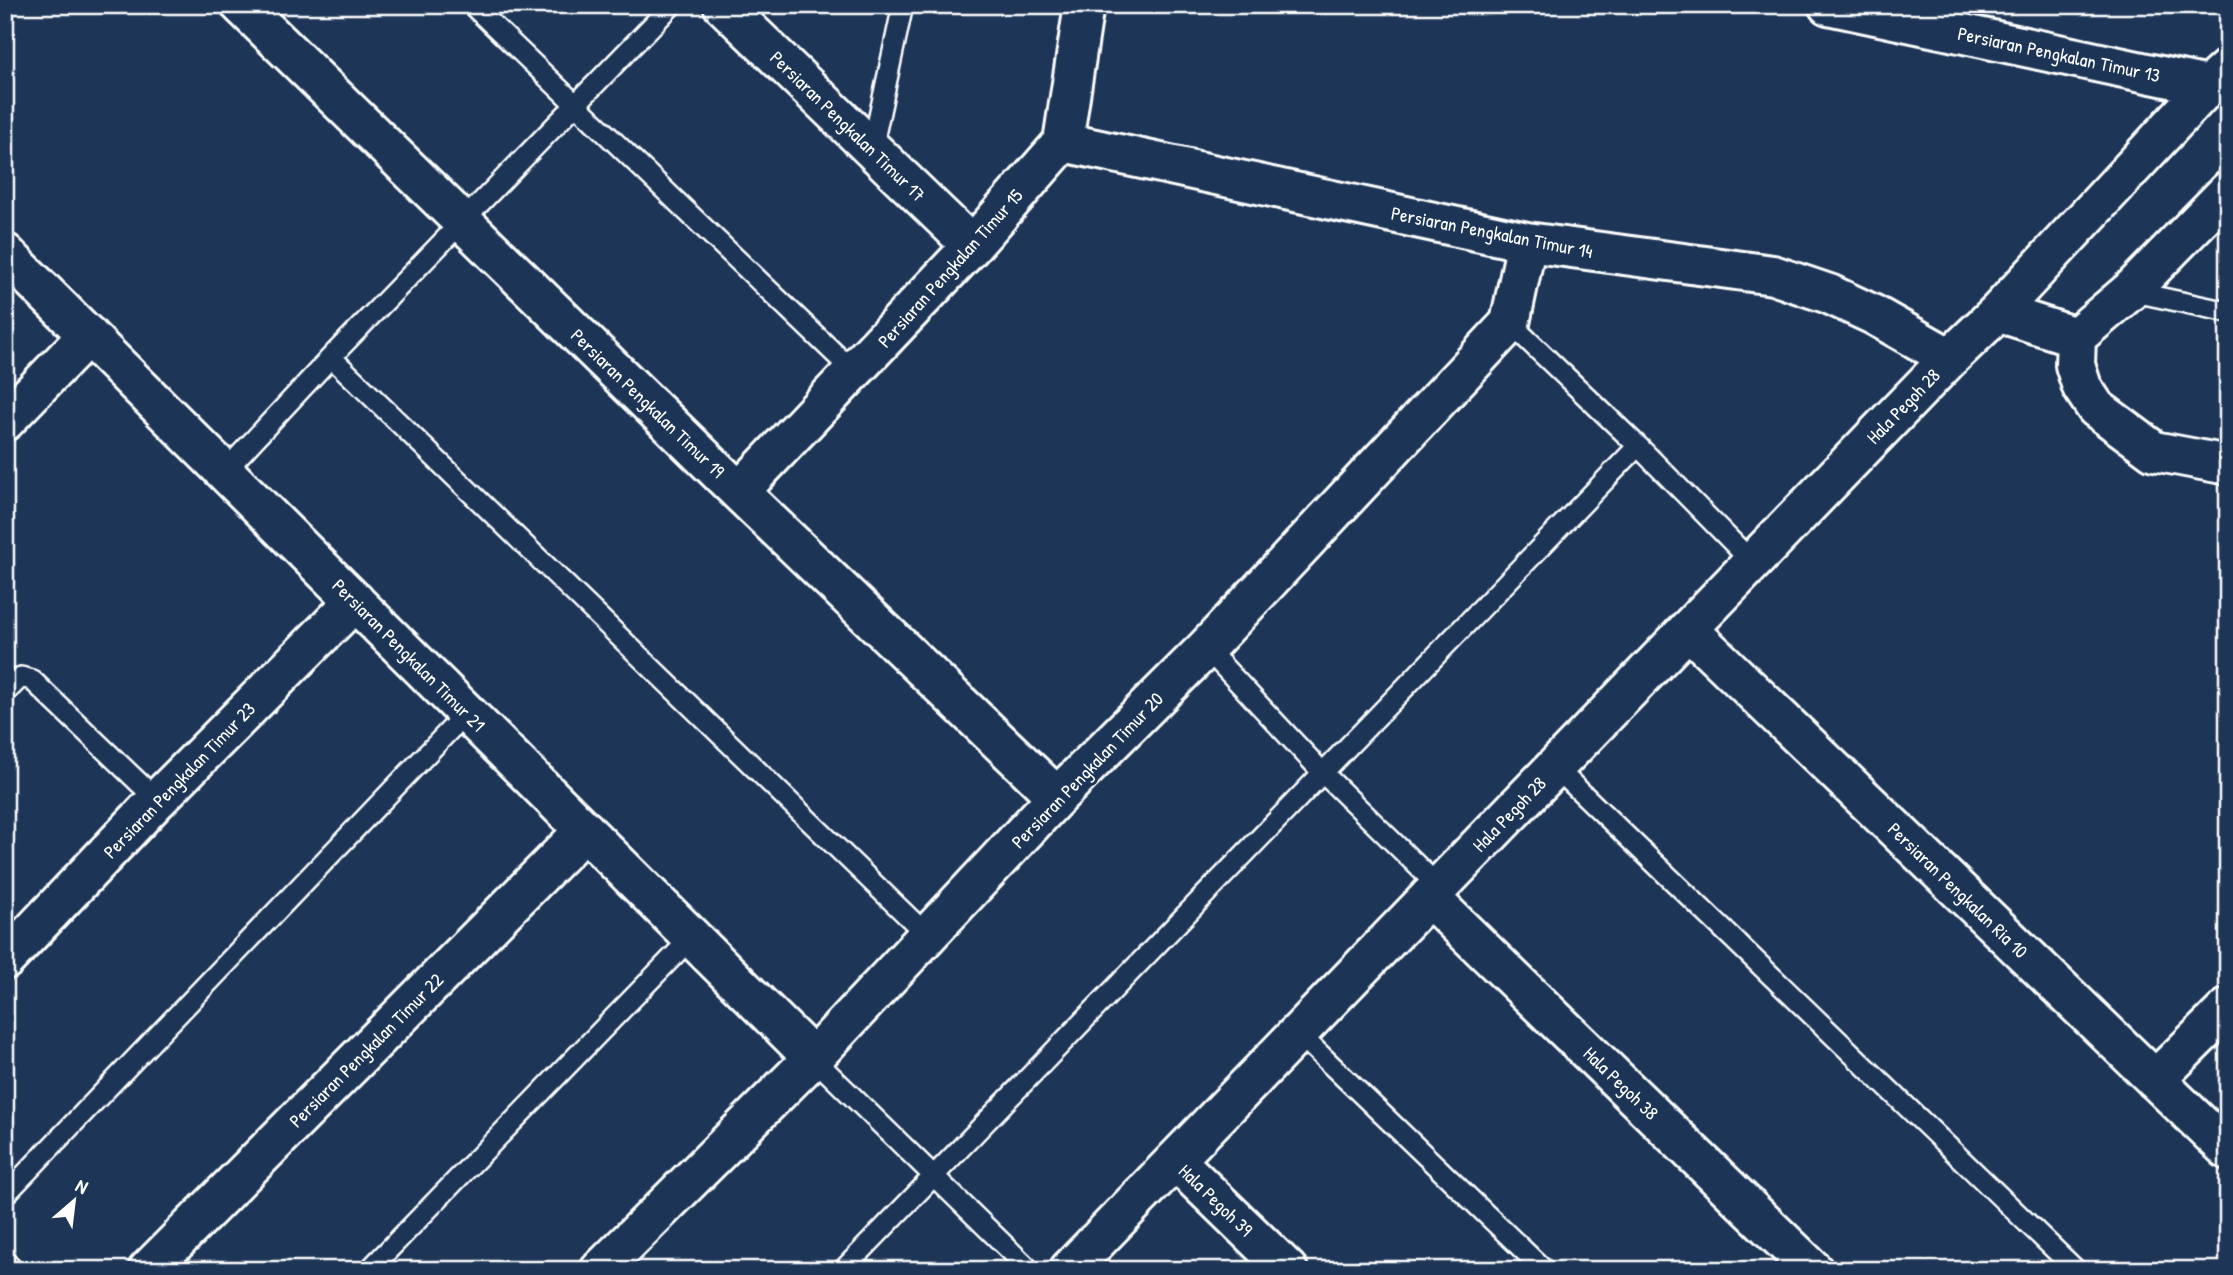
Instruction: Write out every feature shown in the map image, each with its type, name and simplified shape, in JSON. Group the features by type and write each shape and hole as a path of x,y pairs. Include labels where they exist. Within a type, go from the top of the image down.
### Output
{"street":[{"name":"Persiaran Pengkalan Timur 19","path":"241,5 739,492 1057,797"},
{"name":"Persiaran Pengkalan Timur 17","path":"723,5 972,246"},
{"path":"1063,142 1084,5"},
{"name":"Persiaran Pengkalan Timur 13","path":"1828,5 2218,77"},
{"name":"Hala Pegoh 28","path":"1069,1270 1752,562 1998,312 2218,77"},
{"name":"Persiaran Pengkalan Timur 14","path":"1063,142 1527,242 1773,275 1829,294 1874,315 1950,358"},
{"name":"Persiaran Pengkalan Timur 15","path":"739,492 972,246 1063,142"},
{"path":"2228,191 2130,291 2076,337 2075,365 2082,387 2096,408 2154,451 2228,466"},
{"path":"1510,323 1527,242"},
{"name":"Persiaran Pengkalan Timur 21","path":"5,253 813,1058"},
{"path":"1998,312 2076,337"},
{"name":"Persiaran Pengkalan Timur 20","path":"600,1270 813,1058 1057,797 1206,648 1510,323"},
{"path":"5,421 88,335"},
{"name":"Persiaran Pengkalan Timur 23","path":"5,960 157,800 355,601"},
{"name":"Persiaran Pengkalan Ria 10","path":"1688,629 2228,1150"},
{"name":"Persiaran Pengkalan Timur 22","path":"148,1270 585,830"},
{"name":"Hala Pegoh 38","path":"1434,892 1813,1270"},
{"path":"2155,1080 2228,1008"},
{"name":"Hala Pegoh 39","path":"1175,1160 1288,1270"}],"lane":[{"path":"472,5 854,372"},
{"path":"225,471 331,357 672,5"},
{"path":"872,149 903,5"},
{"path":"2130,291 2228,312"},
{"path":"1510,323 1638,446 1752,562"},
{"path":"331,357 928,936"},
{"path":"843,1270 1638,446"},
{"path":"1206,648 1434,892"},
{"path":"5,693 21,677 32,680 157,800"},
{"path":"5,1195 467,712"},
{"path":"1555,767 2076,1270"},
{"path":"369,1270 692,937"},
{"path":"1298,1033 1544,1270"},
{"path":"813,1058 1030,1270"},
{"path":"5,1261 13,1270"}]}
